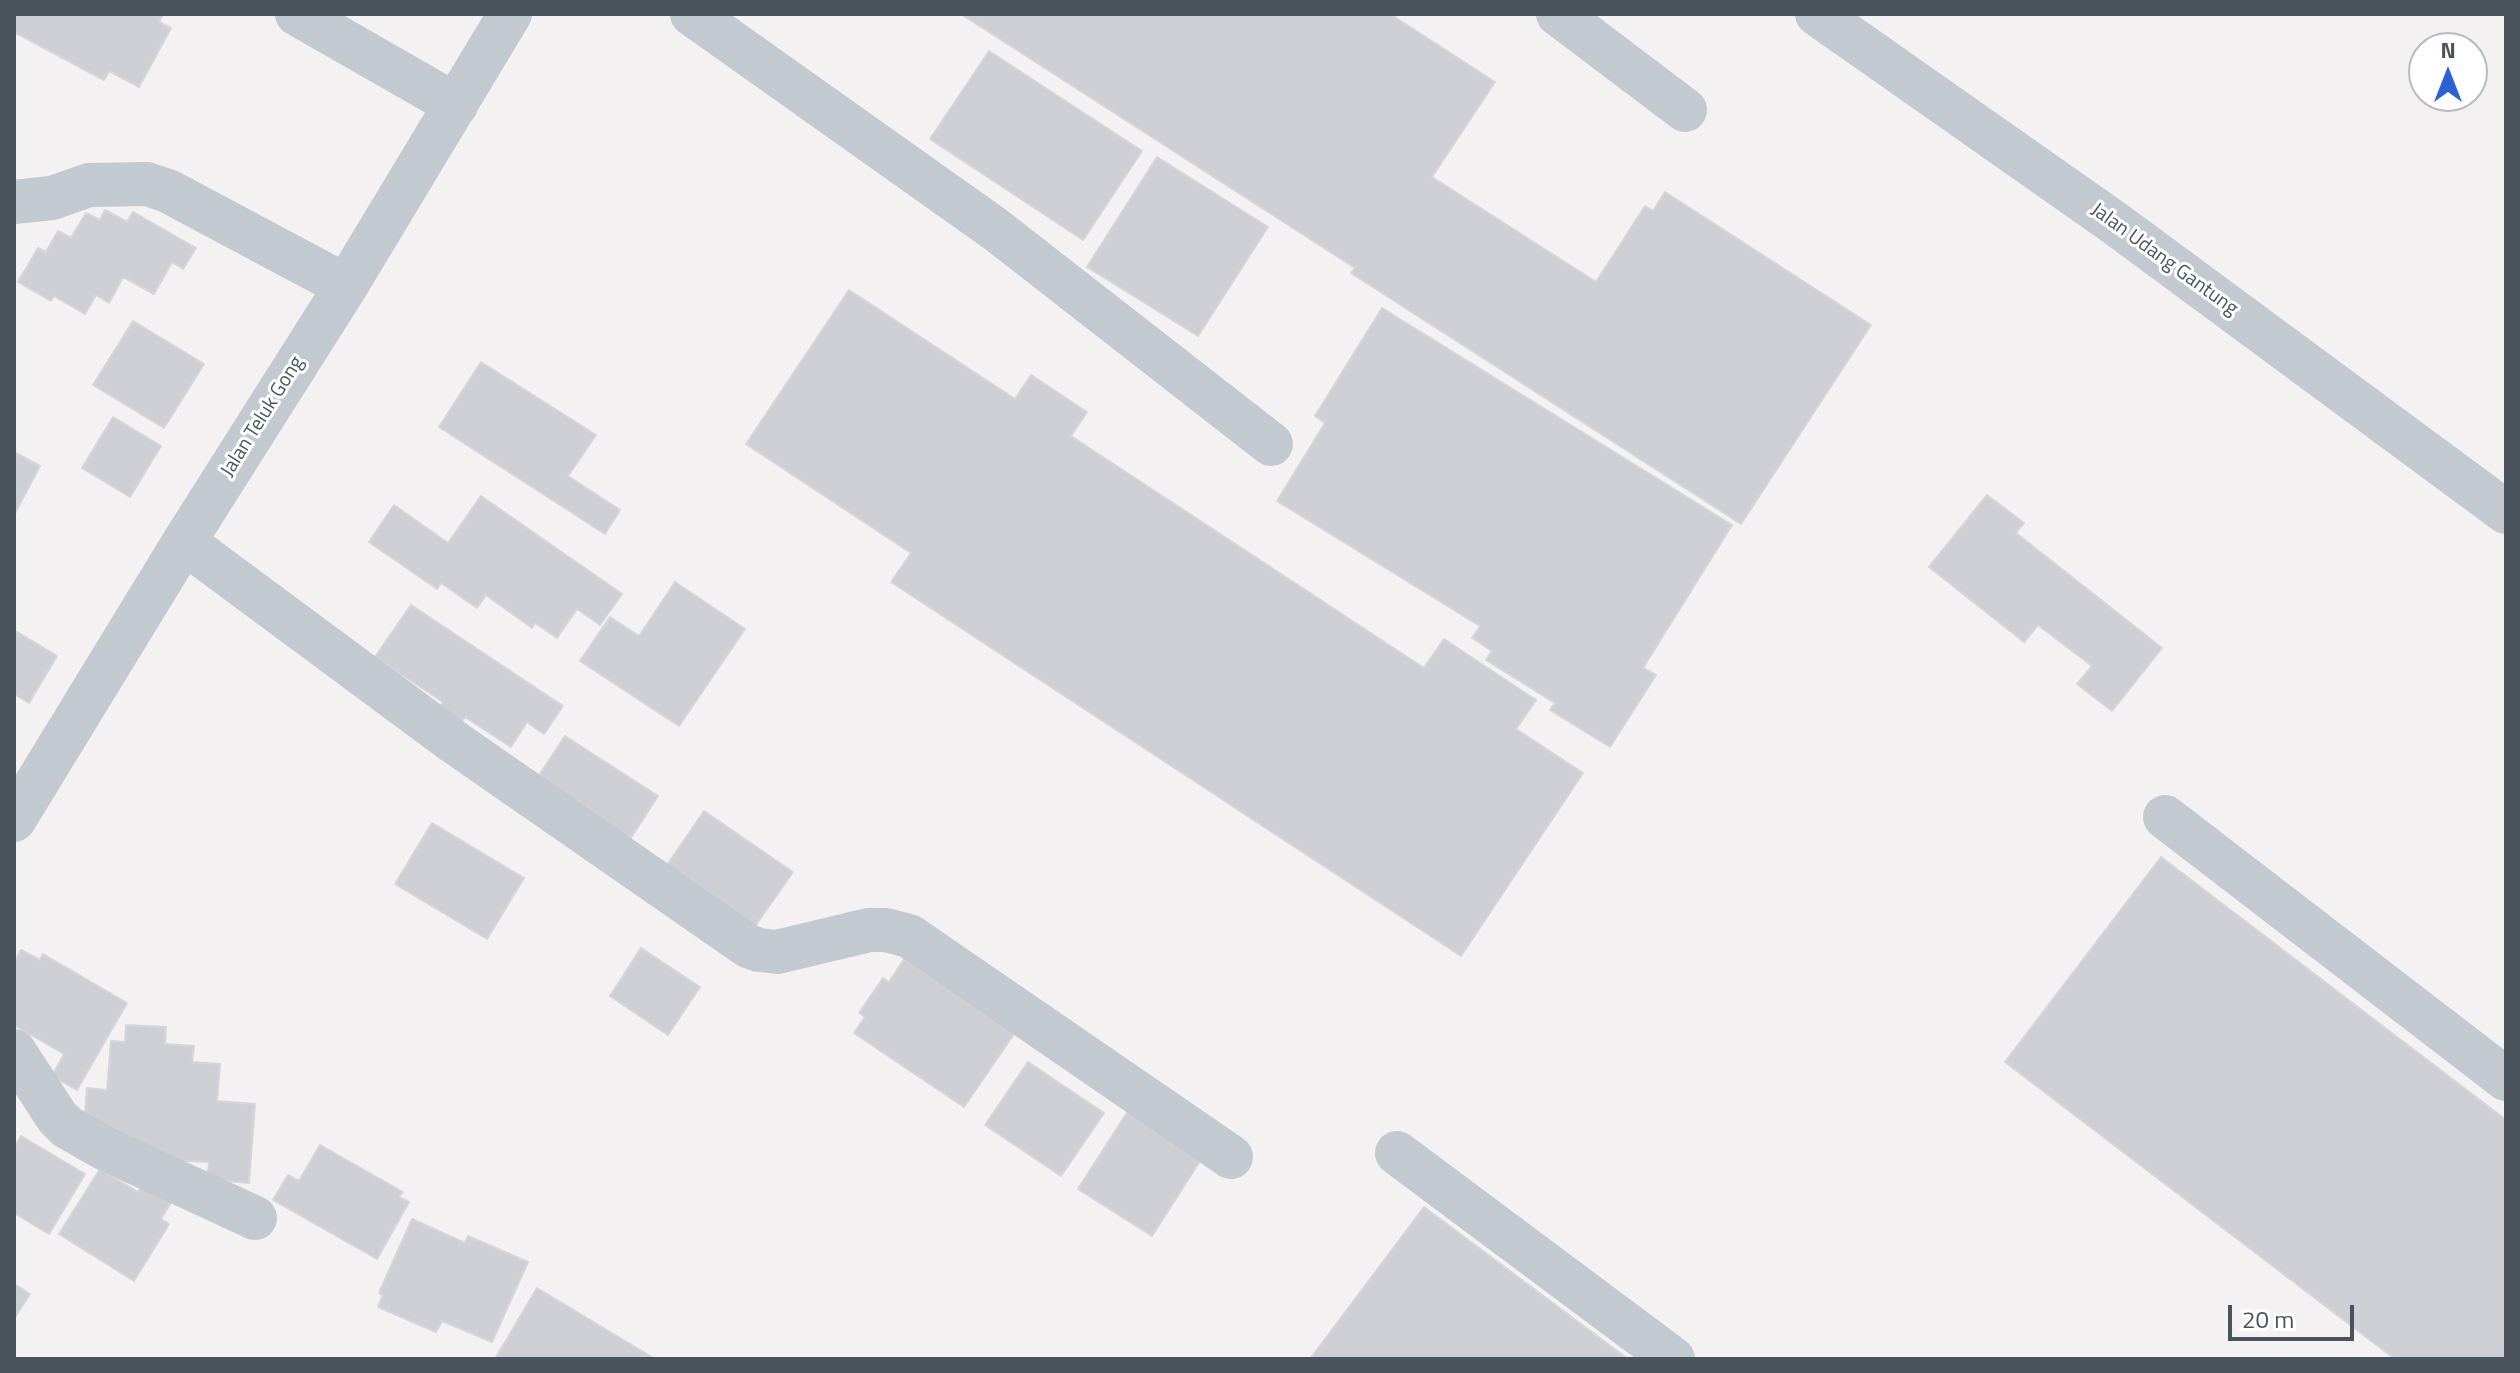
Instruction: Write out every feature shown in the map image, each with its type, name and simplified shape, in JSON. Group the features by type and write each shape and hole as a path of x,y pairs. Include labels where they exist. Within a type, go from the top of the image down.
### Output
{"street":[{"path":"297,14 456,105"},
{"name":"Jalan Teluk Gong","path":"14,820 27,771 184,542 346,286 510,14"},
{"path":"692,14 995,229 1271,444"},
{"path":"1558,14 1685,110"},
{"name":"Jalan Udang Gantung","path":"1817,14 2116,224 2506,512"},
{"path":"14,202 52,198 89,185 147,184 168,191 346,286"},
{"path":"184,542 454,742 748,946 777,952 869,930 886,930 909,936 1231,1157"},
{"path":"2165,817 2506,1079"},
{"path":"14,1051 57,1117 67,1127 104,1148 255,1218"},
{"path":"1397,1153 1673,1359"}],"building":[{"path":"14,14 163,14 159,22 171,28 139,87 109,71 104,80 14,32"},
{"path":"961,14 1390,14 1495,82 1432,177 1596,282 1645,206 1653,211 1665,192 1871,325 1741,524 1351,273 1355,268"},
{"path":"989,51 1142,151 1083,240 930,139"},
{"path":"1157,157 1268,227 1198,336 1087,267"},
{"path":"105,210 127,222 133,212 196,248 183,269 172,262 154,294 123,277 109,303 96,295 85,314 54,296 51,301 18,282 38,248 46,252 58,231 71,238 86,213 100,220"},
{"path":"849,290 1015,399 1031,375 1087,412 1071,436 1424,668 1444,639 1536,700 1516,729 1583,773 1461,956 891,582 911,553 746,444"},
{"path":"1382,308 1732,525 1643,668 1656,675 1610,747 1550,710 1555,703 1486,660 1492,651 1472,638 1480,626 1277,501 1325,423 1315,416"},
{"path":"133,321 204,364 164,428 93,385"},
{"path":"481,362 596,435 568,476 620,510 605,534 439,427"},
{"path":"113,417 161,446 130,497 82,468"},
{"path":"14,452 40,466 14,515"},
{"path":"1987,495 2024,523 2016,533 2162,648 2112,711 2077,684 2092,666 2038,625 2024,642 1929,567"},
{"path":"481,496 622,594 600,625 577,609 557,638 535,623 532,628 486,595 477,608 441,583 437,589 369,542 394,505 448,543"},
{"path":"675,582 745,629 679,726 580,661 610,617 639,636"},
{"path":"411,605 563,706 544,734 527,722 511,747 465,717 458,727 436,712 443,702 375,657"},
{"path":"14,630 57,656 29,703 14,694"},
{"path":"565,736 658,796 625,847 532,786"},
{"path":"704,811 793,872 751,932 663,871"},
{"path":"432,823 524,878 487,939 395,884"},
{"path":"2161,857 2506,1120 2506,1359 2395,1359 2005,1062"},
{"path":"641,948 700,987 668,1035 610,996"},
{"path":"21,950 40,960 43,954 127,1003 77,1090 52,1076 64,1054 14,1025 14,963"},
{"path":"904,959 1014,1034 964,1107 854,1033 865,1017 859,1013 883,978 889,982"},
{"path":"126,1025 166,1027 165,1044 194,1046 192,1062 220,1064 217,1101 255,1104 249,1183 207,1179 209,1162 166,1160 115,1150 116,1129 84,1127 87,1088 107,1090 111,1041 125,1042"},
{"path":"1028,1062 1104,1113 1061,1176 985,1125"},
{"path":"1128,1111 1202,1158 1152,1236 1078,1189"},
{"path":"21,1136 85,1174 49,1234 14,1213 14,1148"},
{"path":"320,1145 403,1192 399,1197 409,1202 377,1259 273,1200 288,1175 299,1181"},
{"path":"100,1169 138,1192 145,1182 173,1199 161,1219 169,1224 134,1281 59,1234"},
{"path":"1424,1207 1628,1359 1310,1359"},
{"path":"412,1219 465,1243 468,1236 528,1262 492,1342 442,1321 436,1332 378,1307 383,1295 379,1293"},
{"path":"14,1284 30,1294 14,1319"},
{"path":"537,1288 655,1359 495,1359"}]}
